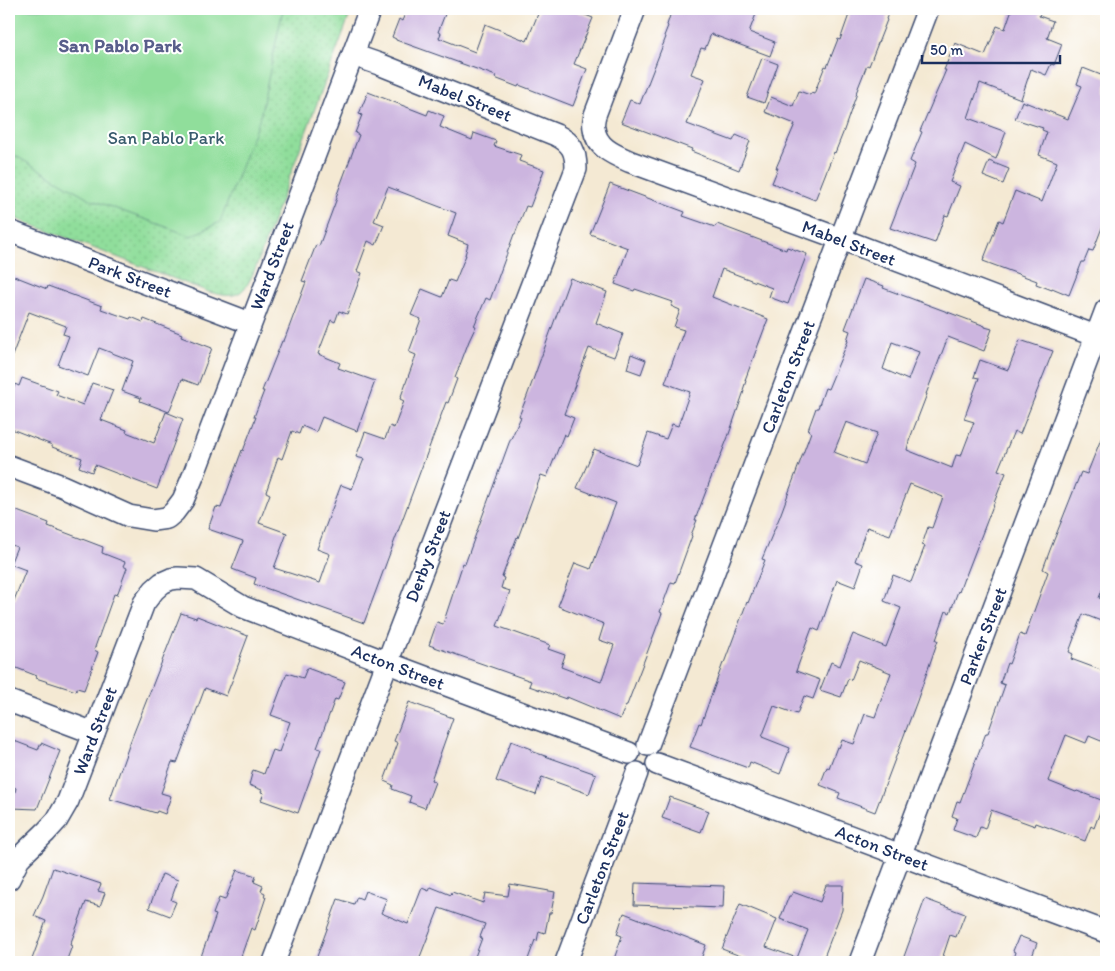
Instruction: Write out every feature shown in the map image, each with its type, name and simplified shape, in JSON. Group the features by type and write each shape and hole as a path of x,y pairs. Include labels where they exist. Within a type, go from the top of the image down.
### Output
{"street":[{"name":"Ward Street","path":"9,466 62,486 129,516 153,520 166,518 174,512 183,500 370,9"},
{"name":"Mabel Street","path":"635,9 595,115 594,128 597,139 607,151 631,162 841,239 1101,338"},
{"name":"Carleton Street","path":"638,749 841,239 928,9"},
{"name":"Mabel Street","path":"353,55 556,135 566,140 573,149"},
{"name":"Derby Street","path":"274,962 576,169 576,158 573,149"},
{"name":"Park Street","path":"9,232 250,323"},
{"name":"Parker Street","path":"860,962 1101,338 1106,310"},
{"name":"Ward Street","path":"9,879 15,850 46,832 57,820 68,801 144,603 154,590 162,583 171,579"},
{"name":"Acton Street","path":"171,579 196,579 243,607 387,663 638,749"},
{"path":"9,701 94,733"},
{"path":"638,749 655,750 658,759 657,764 652,772 647,774 637,773 628,762 638,749"},
{"name":"Acton Street","path":"657,764 1106,932"},
{"name":"Carleton Street","path":"566,962 637,773"}],"green space":[{"name":"San Pablo Park","path":"9,9 352,9 256,267 244,289 233,295 209,292 9,216"},
{"name":"San Pablo Park","path":"9,9 283,9 260,117 220,222 191,236 92,200 9,152"}],"building":[{"path":"407,9 447,9 438,32 441,33 439,38 475,52 485,24 527,41 540,9 570,9 593,18 574,64 587,69 573,106 396,40 392,37 399,19 402,21"},
{"path":"672,9 758,9 749,32 775,42 770,56 711,34 705,49 701,48 691,74 705,79 687,124 733,141 736,135 750,141 739,170 691,151 692,149 621,122 630,100 640,104 666,37 664,36"},
{"path":"851,9 890,9 869,66 867,65 856,93 843,133 815,200 772,183 778,168 776,168 795,124 765,112 771,97 793,106 799,91 810,95 811,93 814,94 838,39 840,40"},
{"path":"1012,9 1042,9 1039,16 1053,21 1047,38 1062,44 1054,65 1051,64 1046,75 1031,69 1021,99 980,83 968,118 1006,132 996,159 965,144 950,182 960,186 948,216 945,215 935,243 890,228 915,164 910,161 922,132 920,131 946,70 944,70 955,43 985,55 997,26 1005,29"},
{"path":"762,58 778,64 764,103 747,97"},
{"path":"1083,68 1106,77 1106,217 1093,251 1089,250 1084,262 1082,262 1069,295 1036,284 1037,281 983,261 999,220 1003,222 1015,191 1042,202 1057,162 1039,155 1047,132 1042,130 1043,128 1015,119 1022,101 1068,119 1082,86 1077,84"},
{"path":"368,92 427,115 429,110 444,116 440,127 472,140 474,133 496,141 494,146 521,155 519,161 544,170 530,207 526,206 514,234 490,300 486,298 474,326 476,326 455,378 457,379 448,403 446,402 364,623 254,584 256,578 232,569 243,541 208,529 216,507 221,508 256,417 254,417 264,391 262,391 282,341 284,341 306,282 302,281 316,245 319,246 337,198 359,135 355,133 362,115 359,114","holes":["388,187 456,213 448,236 468,244 466,255 455,282 449,280 442,297 422,289 411,315 421,319 409,352 416,355 400,399 404,401 394,428 390,426 385,439 365,432 356,457 364,459 352,489 341,485 317,549 330,554 320,583 274,568 287,533 259,523 270,494 266,492 278,457 282,459 292,431 299,434 302,426 316,432 322,417 357,431 375,381 338,368 340,363 318,354 331,320 335,322 339,311 347,314 362,273 357,271 368,241 376,245 384,225 374,221"]},
{"path":"989,161 1009,169 1003,184 983,176"},
{"path":"610,184 685,212 683,216 715,227 717,224 786,250 787,247 807,254 788,304 769,297 772,288 722,269 712,297 768,319 745,380 744,391 728,437 695,520 697,520 675,583 671,582 660,612 662,613 620,719 567,697 566,699 529,686 531,681 429,645 437,622 443,624 463,563 465,564 509,443 521,417 519,416 570,278 607,292 596,323 623,334 614,357 589,348 564,414 574,418 567,436 564,434 547,477 541,475 502,577 504,578 501,588 510,591 497,626 550,645 548,649 565,655 561,667 601,682 614,645 599,640 604,624 558,606 575,563 591,569 616,503 577,488 594,449 637,465 648,433 666,439 672,424 678,426 690,392 665,383 684,330 674,327 680,310 671,306 673,302 615,284 628,248 590,234"},
{"path":"9,274 47,289 48,286 102,306 101,309 130,319 131,317 143,322 144,319 212,348 198,385 182,379 169,412 140,401 141,398 122,391 133,361 99,348 88,376 58,365 69,336 63,334 66,326 29,312 9,361"},
{"path":"864,279 992,329 984,351 948,337 909,441 907,450 952,468 956,455 961,456 974,422 964,419 979,378 974,377 980,360 1008,370 1020,340 1053,351 1020,434 1014,431 998,470 1006,473 950,613 946,611 917,701 875,812 838,798 840,793 820,785 827,767 829,768 837,747 839,748 842,740 854,744 865,714 875,717 891,673 859,660 851,680 848,679 841,697 820,690 831,662 840,666 853,634 886,647 901,608 884,601 893,575 911,582 925,546 922,545 928,527 932,528 943,497 910,484 890,535 867,527 855,561 863,564 855,587 837,580 819,631 812,628 796,671 820,680 813,699 804,696 797,714 774,706 762,737 790,748 780,774 750,762 748,768 690,747 699,723 701,724 723,663 765,560 762,559 811,432 808,430 816,408 818,408 825,388 828,389 848,341 850,331 845,329","holes":["892,342 919,352 908,380 883,369","846,422 877,433 865,464 834,452"]},
{"path":"631,354 646,360 641,374 627,369"},
{"path":"22,378 58,391 56,395 83,405 92,383 113,390 101,420 154,443 166,412 183,419 157,489 95,465 92,472 79,467 82,458 9,428 9,402 15,384 19,386"},
{"path":"1105,429 1106,580 1099,598 1106,601 1106,623 1083,614 1069,652 1073,654 1071,659 1106,672 1106,743 1089,736 1086,743 1066,735 1048,781 1104,801 1094,828 1091,826 1085,841 1036,823 1035,826 991,810 985,829 980,827 976,838 953,830 957,818 952,816 957,801 960,802 986,733 988,733 1005,685 1000,683 1007,663 1009,664 1020,634 1025,636 1048,572 1043,569 1050,550 1081,472 1087,474"},
{"path":"9,508 49,523 48,526 103,547 102,553 125,562 123,566 127,568 117,595 114,594 94,650 98,652 84,690 77,688 76,691 36,678 37,676 9,665 9,613 26,570 10,564 17,547 9,544"},
{"path":"181,613 196,618 197,616 248,636 226,696 205,688 177,763 172,762 161,793 171,796 165,814 110,799"},
{"path":"307,668 345,682 338,700 335,699 317,748 321,749 298,813 261,800 264,793 261,792 262,790 249,785 253,770 264,774 273,750 279,752 290,722 271,715 287,673 303,678"},
{"path":"409,702 453,718 431,780 435,782 425,808 409,802 411,796 392,789 393,785 384,781 398,743 394,741"},
{"path":"9,739 38,750 41,743 60,751 37,809 11,808 16,788 9,785"},
{"path":"511,741 532,749 531,751 596,774 589,794 542,777 536,795 496,781"},
{"path":"670,797 709,811 701,832 662,818"},
{"path":"53,868 101,884 98,891 105,893 100,906 86,902 70,945 72,946 66,962 31,962 46,921 34,916"},
{"path":"237,870 256,876 254,882 263,886 261,891 265,893 264,897 266,897 255,930 251,928 239,962 199,962 216,915 213,914 219,898 225,900"},
{"path":"162,874 178,880 171,900 176,902 170,916 149,908"},
{"path":"635,883 724,886 723,908 634,905"},
{"path":"510,884 555,892 545,933 539,931 537,941 535,940 527,962 473,962 485,924 439,908 418,962 315,962 338,899 354,904 357,897 362,899 365,891 387,899 381,913 408,924 422,888 429,891 431,887 451,895 452,892 483,903 485,893 508,896"},
{"path":"826,885 843,885 842,910 822,962 756,962 722,949 740,904 777,919 766,947 797,958 808,930 780,919 789,896 793,892 820,902"},
{"path":"925,899 965,914 956,937 950,935 941,962 902,962"},
{"path":"624,913 706,945 700,962 613,962 622,936 617,934"},
{"path":"1019,936 1037,943 1030,962 1013,959 1015,952 1013,951"}],"district":[{"name":"San Pablo Park","path":"120,45"}]}
